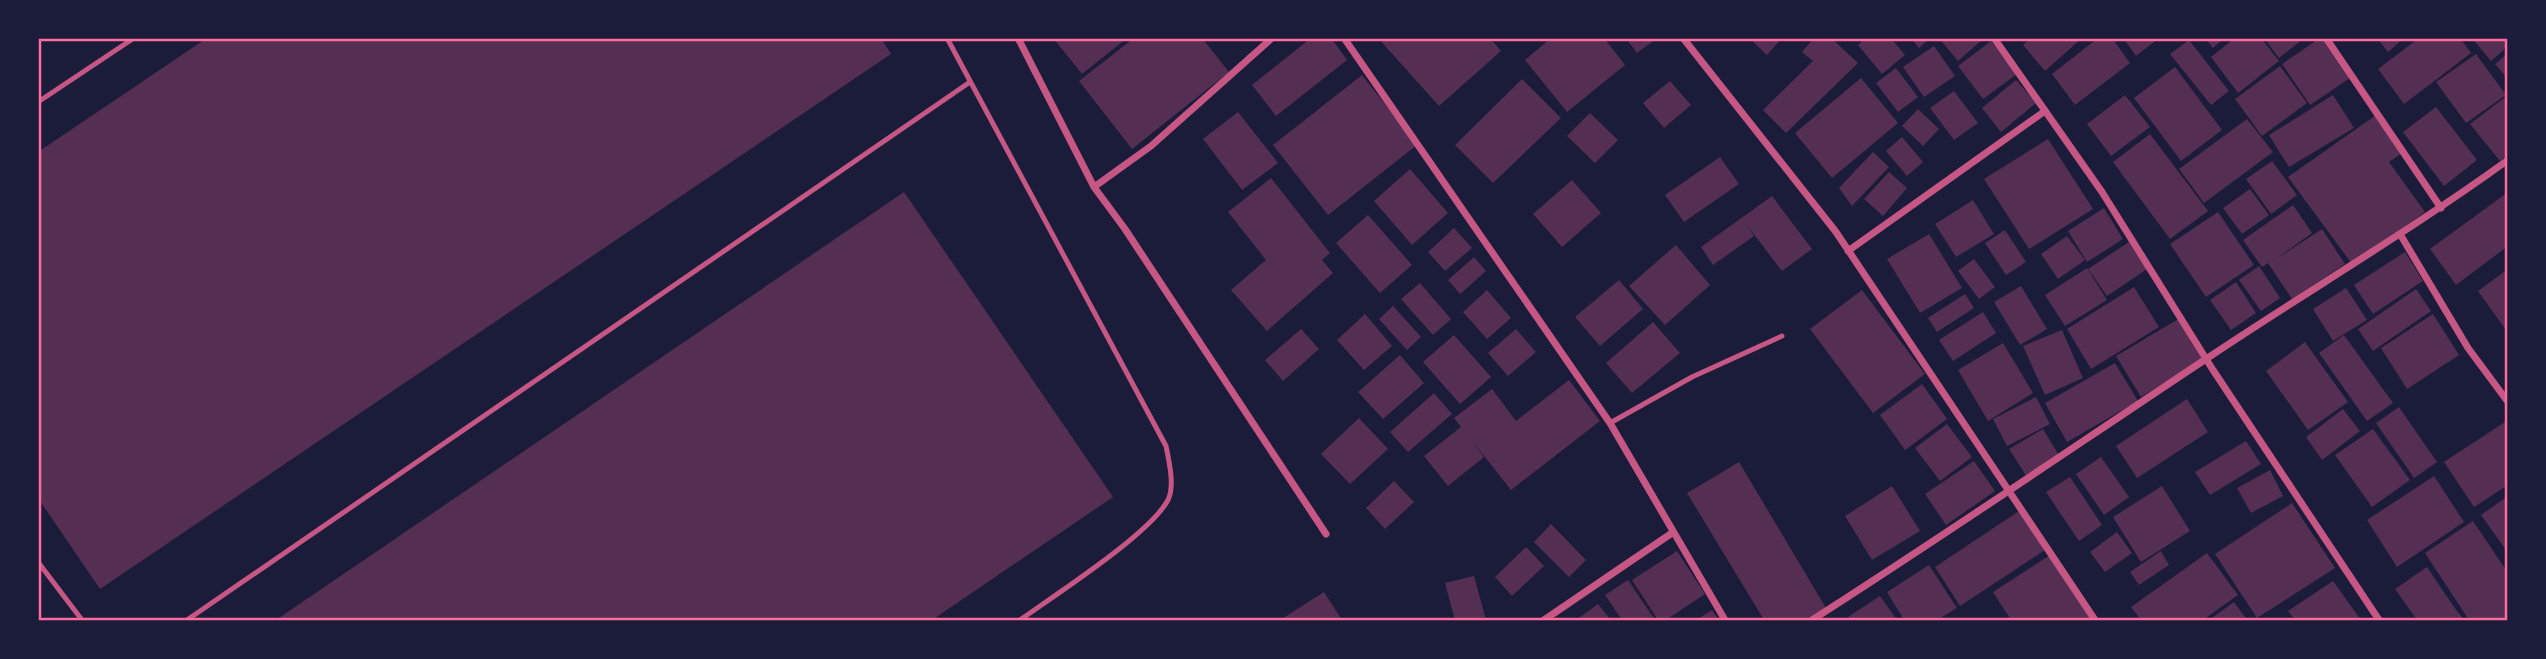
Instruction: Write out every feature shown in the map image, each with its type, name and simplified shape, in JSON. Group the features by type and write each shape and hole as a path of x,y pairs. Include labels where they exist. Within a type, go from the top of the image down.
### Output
{"street":[{"path":"1018,38 1094,187 1125,229 1326,534"},
{"path":"1094,187 1151,146 1272,38"},
{"path":"1344,38 1610,422 1725,621"},
{"path":"1683,38 1848,251 2095,621"},
{"path":"1994,38 2102,192 2206,359 2379,621"},
{"path":"2326,38 2441,208"},
{"path":"1848,251 2045,111"},
{"path":"1812,621 2009,493 2206,359 2441,208 2508,160"},
{"path":"2400,234 2468,348 2508,402"},
{"path":"1544,621 1672,533"}],"lane":[{"path":"38,102 134,38"},
{"path":"947,38 1166,446 1171,470 1169,499 1153,518 1132,538 1020,621"},
{"path":"187,621 970,82"},
{"path":"1610,422 1692,377 1782,336"},
{"path":"38,562 82,621"}],"building":[{"path":"207,38 881,38 891,54 100,589 38,498 38,152"},
{"path":"1053,38 1127,38 1082,74"},
{"path":"1134,38 1202,38 1229,72 1132,149 1079,81"},
{"path":"1311,38 1331,38 1347,60 1276,116 1252,85"},
{"path":"1378,38 1490,38 1501,51 1439,106"},
{"path":"1551,38 1604,38 1625,65 1567,112 1525,60"},
{"path":"1626,38 1657,38 1637,53"},
{"path":"1749,38 1782,38 1767,55"},
{"path":"1814,38 1831,38 1858,63 1786,133 1763,110 1813,61 1802,52"},
{"path":"1866,38 1891,38 1905,55 1882,74 1858,45"},
{"path":"1911,38 1930,38 1919,48"},
{"path":"1939,38 1984,38 1958,61"},
{"path":"2030,38 2082,38 2045,71 2023,45"},
{"path":"2098,38 2112,38 2130,63 2075,105 2052,74"},
{"path":"2123,38 2159,38 2136,56"},
{"path":"2205,38 2224,38 2213,48"},
{"path":"2235,38 2261,38 2279,61 2238,93 2211,57"},
{"path":"2264,38 2304,38 2279,58"},
{"path":"2323,38 2350,78 2310,105 2282,64"},
{"path":"2377,38 2404,38 2388,52"},
{"path":"2419,38 2460,38 2471,53 2404,104 2378,69"},
{"path":"2472,38 2508,38 2508,46 2491,61"},
{"path":"2189,40 2229,91 2211,105 2170,54"},
{"path":"1991,41 2017,74 1983,99 1958,66"},
{"path":"1934,46 1955,76 1924,97 1903,67"},
{"path":"2508,53 2508,79 2495,64"},
{"path":"2476,54 2506,95 2466,123 2436,82"},
{"path":"2280,66 2307,103 2262,136 2235,99"},
{"path":"2175,67 2222,130 2181,161 2134,98"},
{"path":"1896,68 1918,97 1898,112 1876,83"},
{"path":"1362,75 1417,145 1328,215 1273,145"},
{"path":"1861,78 1898,123 1832,178 1795,133"},
{"path":"1522,79 1561,118 1493,183 1455,145"},
{"path":"2016,80 2036,103 2001,132 1982,108"},
{"path":"1670,81 1691,105 1664,128 1643,103"},
{"path":"1954,91 1978,123 1954,140 1930,108"},
{"path":"2125,95 2150,127 2111,156 2087,124"},
{"path":"2333,95 2354,128 2289,167 2269,135"},
{"path":"2508,95 2508,155 2500,161 2470,124"},
{"path":"2436,107 2477,160 2444,186 2403,132"},
{"path":"1918,109 1939,129 1923,146 1902,126"},
{"path":"1238,112 1278,163 1242,190 1203,139"},
{"path":"1590,113 1618,140 1595,163 1567,136"},
{"path":"2376,115 2402,153 2389,162 2425,212 2352,264 2288,177"},
{"path":"2247,119 2273,152 2204,203 2179,169"},
{"path":"2150,134 2208,211 2170,239 2113,162"},
{"path":"1902,137 1923,162 1907,176 1886,151"},
{"path":"2048,139 2093,209 2029,249 1984,179"},
{"path":"1873,152 1889,167 1852,206 1839,188"},
{"path":"1720,157 1739,184 1684,222 1665,195"},
{"path":"2272,161 2297,195 2271,214 2246,179"},
{"path":"1410,169 1448,213 1412,245 1374,201"},
{"path":"1889,172 1907,188 1883,216 1864,199"},
{"path":"1271,178 1330,253 1322,260 1333,273 1267,331 1231,290 1266,260 1228,212"},
{"path":"1572,180 1601,213 1562,247 1533,214"},
{"path":"2250,189 2269,215 2242,234 2223,208"},
{"path":"904,192 1113,497 932,620 276,620"},
{"path":"2508,192 2508,246 2456,285 2430,249"},
{"path":"1772,196 1812,249 1782,271 1746,224 1754,236 1713,265 1701,247"},
{"path":"1973,200 1994,234 1956,257 1935,224"},
{"path":"2293,205 2312,233 2276,259 2322,229 2345,264 2292,299 2268,263 2262,267 2243,240"},
{"path":"2104,208 2123,239 2087,262 2068,231"},
{"path":"2218,212 2254,265 2206,297 2170,244"},
{"path":"1368,215 1412,265 1380,293 1336,243"},
{"path":"1454,228 1472,248 1445,271 1428,252"},
{"path":"2005,230 2026,262 2006,275 1985,243"},
{"path":"1929,234 1962,288 1920,313 1887,259"},
{"path":"2067,236 2085,260 2058,279 2041,254"},
{"path":"2129,242 2147,269 2107,296 2088,269"},
{"path":"1676,245 1710,285 1665,325 1629,286"},
{"path":"2405,252 2423,281 2373,314 2354,285"},
{"path":"1474,257 1486,271 1460,294 1448,280"},
{"path":"1974,259 1995,287 1979,299 1958,271"},
{"path":"2259,266 2280,298 2261,311 2239,280"},
{"path":"2087,268 2107,300 2065,326 2045,295"},
{"path":"2508,269 2508,333 2478,291"},
{"path":"1619,280 1643,309 1600,346 1575,317"},
{"path":"2236,282 2256,313 2231,330 2210,300"},
{"path":"1420,283 1451,319 1433,335 1401,299"},
{"path":"2021,286 2047,329 2020,345 1994,302"},
{"path":"2134,287 2159,327 2091,369 2067,329"},
{"path":"2346,288 2367,320 2333,341 2313,309"},
{"path":"2416,289 2431,311 2373,351 2358,329"},
{"path":"1487,290 1511,318 1487,339 1463,312"},
{"path":"1862,290 1925,374 1873,413 1810,329"},
{"path":"1965,294 1974,308 1937,332 1928,318"},
{"path":"1393,306 1421,337 1407,350 1379,319"},
{"path":"1983,312 1996,333 1953,361 1939,340"},
{"path":"1365,314 1392,346 1364,370 1337,340"},
{"path":"2433,314 2459,355 2407,389 2381,348"},
{"path":"2180,318 2204,358 2141,397 2116,356"},
{"path":"1653,322 1680,353 1632,393 1606,363"},
{"path":"1301,329 1319,349 1283,381 1265,360"},
{"path":"1516,329 1536,352 1508,376 1488,353"},
{"path":"2062,330 2083,378 2045,395 2023,346"},
{"path":"1454,335 1491,377 1460,404 1423,362"},
{"path":"2344,335 2393,403 2367,421 2319,353"},
{"path":"2305,342 2348,402 2308,430 2266,371"},
{"path":"2003,343 2033,393 1988,421 1958,370"},
{"path":"1400,355 1424,383 1383,419 1358,392"},
{"path":"2115,363 2138,401 2067,442 2045,403"},
{"path":"1569,380 1600,421 1511,490 1470,438 1484,457 1448,486 1424,456 1461,427 1454,418 1492,389 1516,421"},
{"path":"1922,384 1947,419 1905,450 1880,415"},
{"path":"1434,393 1452,414 1408,452 1390,432"},
{"path":"2036,397 2050,424 2007,446 1993,419"},
{"path":"2187,399 2208,432 2137,478 2116,446"},
{"path":"2399,407 2437,462 2414,478 2376,423"},
{"path":"2343,409 2360,431 2322,460 2306,437"},
{"path":"1359,418 1388,449 1350,484 1321,454"},
{"path":"2508,420 2508,485 2474,507 2444,462"},
{"path":"1947,424 1972,457 1940,481 1915,448"},
{"path":"2043,429 2060,457 2027,477 2009,449"},
{"path":"2373,429 2410,480 2372,507 2335,455"},
{"path":"2246,441 2261,464 2210,495 2195,472"},
{"path":"2101,457 2129,497 2104,515 2076,474"},
{"path":"1974,461 1995,491 1946,525 1925,494"},
{"path":"1739,462 1826,608 1805,620 1764,620 1687,493"},
{"path":"2270,470 2283,496 2251,513 2237,488"},
{"path":"2434,476 2464,522 2397,567 2367,520"},
{"path":"2070,477 2102,525 2079,541 2046,492"},
{"path":"1394,481 1414,502 1385,529 1366,508"},
{"path":"1892,486 1920,531 1872,560 1845,516"},
{"path":"2162,486 2190,531 2141,562 2113,517"},
{"path":"2508,496 2508,553 2481,515"},
{"path":"2292,503 2335,568 2257,618 2215,554"},
{"path":"2019,511 2045,550 1960,606 1935,567"},
{"path":"2473,521 2508,573 2508,620 2469,620 2425,553"},
{"path":"1551,524 1586,560 1569,577 1534,542"},
{"path":"2117,532 2132,553 2105,572 2090,552"},
{"path":"1526,547 1544,566 1512,596 1495,577"},
{"path":"1677,551 1705,594 1666,620 1658,620 1632,580"},
{"path":"2161,551 2169,565 2139,585 2130,572"},
{"path":"2207,553 2238,595 2203,620 2141,620 2131,607"},
{"path":"2050,555 2093,620 2011,620 1993,592"},
{"path":"1929,565 1957,608 1937,620 1904,620 1887,592"},
{"path":"2427,567 2464,620 2417,620 2395,589"},
{"path":"1474,576 1486,620 1455,620 1445,583"},
{"path":"1628,580 1655,620 1622,620 1605,595"},
{"path":"2333,581 2361,620 2295,620 2288,611"},
{"path":"1324,592 1342,620 1280,620"},
{"path":"1880,596 1897,620 1851,620 1848,617"},
{"path":"2234,602 2247,620 2209,620"},
{"path":"1598,604 1611,620 1576,620"},
{"path":"1712,610 1719,620 1696,620"}]}
